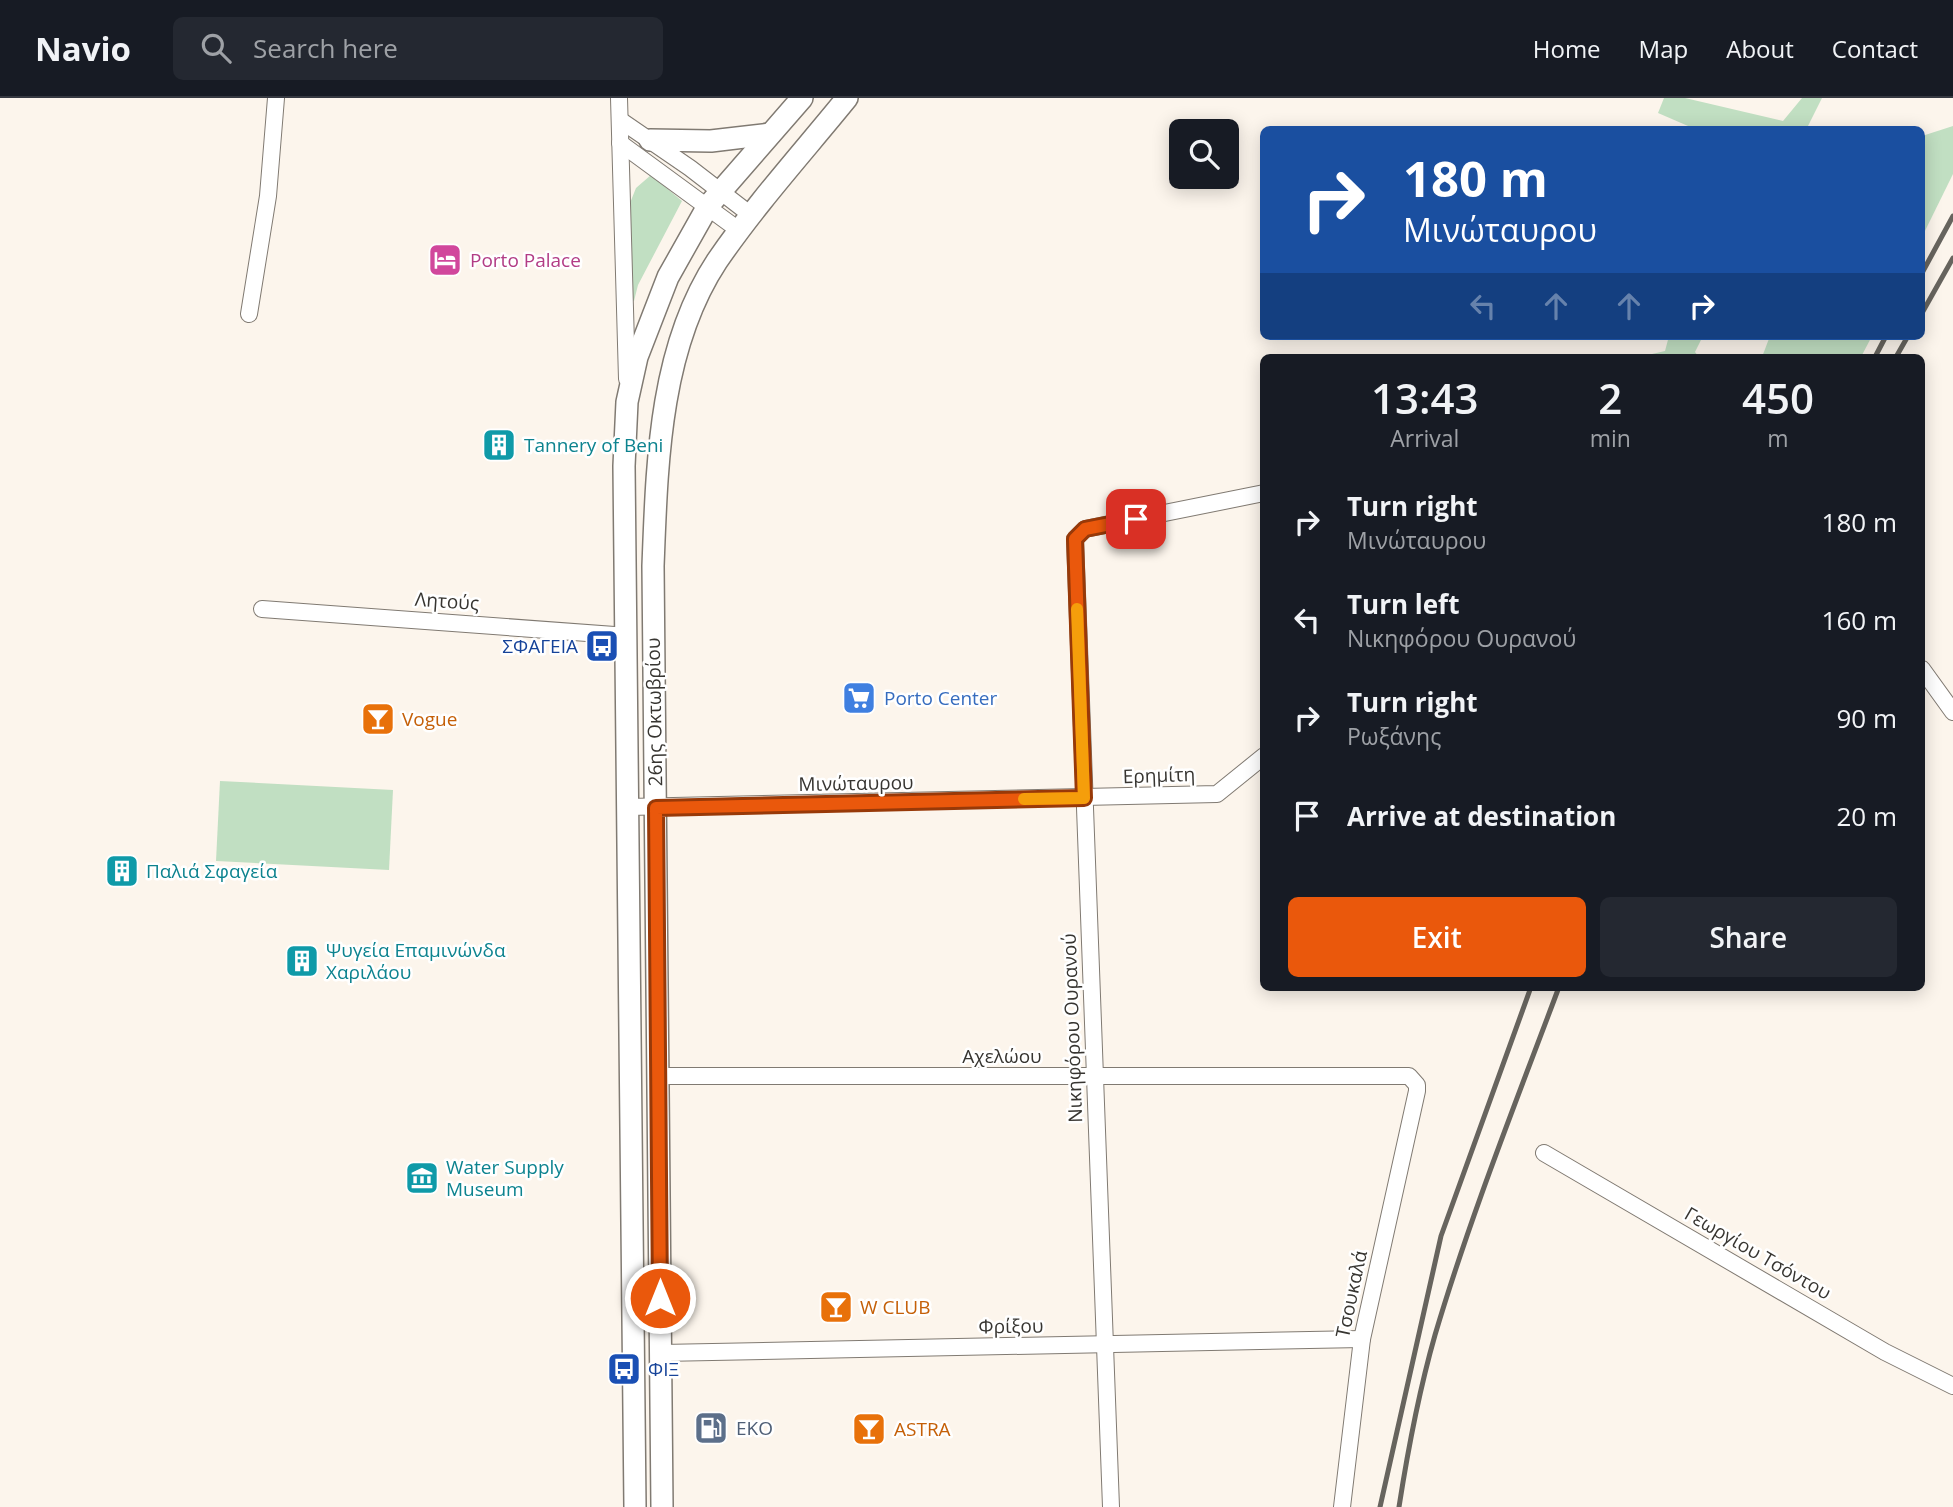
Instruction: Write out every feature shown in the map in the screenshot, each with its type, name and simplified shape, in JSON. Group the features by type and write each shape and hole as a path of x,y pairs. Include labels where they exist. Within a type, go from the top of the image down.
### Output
{"main road":[{"name":"26ης Οκτωβρίου","path":"635,1507 628,636 624,466 628,402 647,326 677,257 714,199 802,98"},
{"name":"26ης Οκτωβρίου","path":"662,1507 653,566 656,472 663,413 688,321 716,263 847,98"},
{"path":"650,139 711,141 770,134"}],"street":[{"path":"249,314 268,196 276,98"},
{"path":"619,98 620,220 628,402"},
{"path":"620,120 650,139 714,199"},
{"path":"620,142 714,199 746,223"},
{"name":"Νικηφόρου Ουρανού","path":"1111,1507 1074,548 1077,534 1085,529 1260,494"},
{"name":"Λητούς","path":"262,609 628,636"},
{"path":"1925,673 1953,712"},
{"name":"Ερημίτη","path":"1084,798 1217,794 1260,759"},
{"name":"Μινώταυρου","path":"628,807 1084,798"},
{"name":"Αχελώου","path":"659,1076 1095,1078 1403,1075 1414,1080 1417,1092"},
{"name":"Τσουκαλά","path":"1342,1507 1362,1339 1417,1092"},
{"name":"Γεωργίου Τσόντου","path":"1544,1153 1885,1352 1953,1386"},
{"name":"Φρίξου","path":"661,1353 1362,1339"}],"green space":[{"path":"1664,98 1685,98 1783,121 1802,98 1822,98 1808,126 1688,126 1658,113"},
{"path":"1953,126 1953,174 1925,231 1925,135"},
{"path":"651,175 682,201 638,285 634,301 629,300 630,203 636,188"},
{"path":"1668,340 1701,340 1695,352 1697,354 1652,354 1665,351"},
{"path":"1768,340 1870,340 1863,354 1763,354"},
{"path":"220,781 393,790 389,870 216,861"}],"railway":[{"path":"1925,267 1953,216"},
{"path":"1925,308 1953,258"},
{"path":"1877,354 1884,340"},
{"path":"1898,354 1906,340"},
{"path":"1380,1507 1441,1236 1530,991"},
{"path":"1399,1507 1414,1420 1435,1335 1478,1203 1557,991"}],"slow traffic":[{"path":"1024,799 1084,798 1077,609"}],"place":[{"name":"Porto Palace","path":"445,260"},
{"name":"Tannery of Beni","path":"499,445"},
{"name":"ΣΦΑΓΕΙΑ","path":"602,646"},
{"name":"Porto Center","path":"859,698"},
{"name":"Vogue","path":"378,719"},
{"name":"Παλιά Σφαγεία","path":"122,871"},
{"name":"Ψυγεία Επαμινώνδα Χαριλάου","path":"302,961"},
{"name":"Water Supply Museum","path":"422,1178"},
{"name":"W CLUB","path":"836,1307"},
{"name":"ΦΙΞ","path":"624,1369"},
{"name":"EKO","path":"711,1428"},
{"name":"ASTRA","path":"869,1429"}],"route":[{"path":"660,1298 656,808 1084,798 1074,543 1077,534 1085,529 1136,519"}]}
